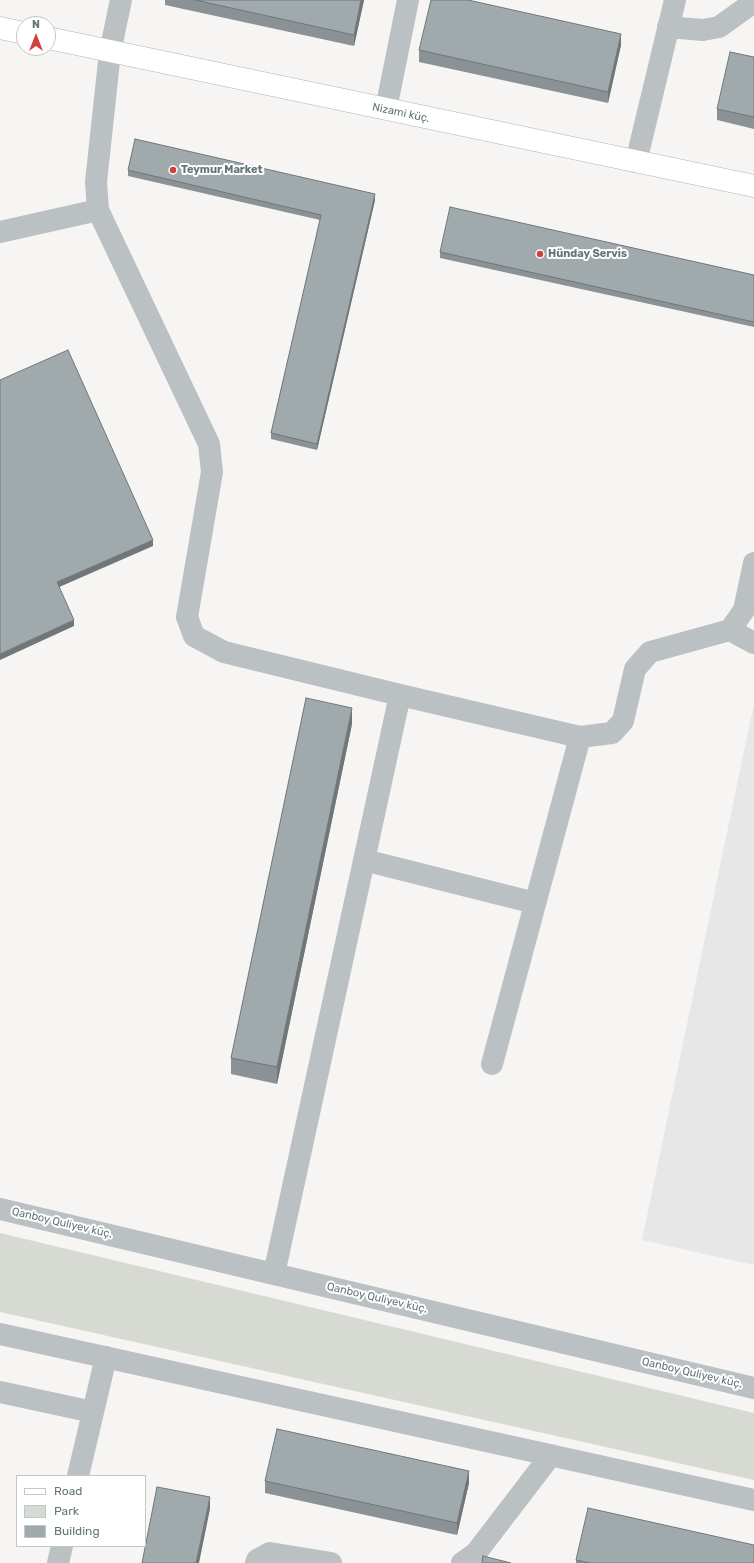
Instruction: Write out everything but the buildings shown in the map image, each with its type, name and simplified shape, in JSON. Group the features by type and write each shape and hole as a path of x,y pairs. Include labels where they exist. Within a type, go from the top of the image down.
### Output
{"main road":[{"path":"0,28 16,31"},
{"name":"Nizami küç.","path":"56,40 754,186"}],"street":[{"path":"121,0 110,52 96,182 98,210 209,444 212,472 187,617 194,636 224,652 580,737 612,733 623,721 635,669 650,652 730,630 744,610 754,563"},
{"path":"386,110 408,0"},
{"path":"636,162 675,0"},
{"path":"668,27 703,30 719,27 754,2"},
{"path":"0,232 98,210"},
{"path":"730,630 754,643"},
{"path":"274,1274 400,695"},
{"path":"492,1064 580,737"},
{"path":"364,860 535,903"},
{"name":"Qanboy Quliyev küç.","path":"0,1208 754,1388"},
{"path":"0,1334 754,1500"},
{"path":"78,1475 106,1357"},
{"path":"0,1392 93,1412"},
{"path":"462,1563 476,1553 551,1455"},
{"path":"58,1563 62,1547"},
{"path":"256,1563 257,1560 270,1553 331,1563"}],"shaded area":[{"path":"754,703 754,1265 642,1240"}],"green space":[{"path":"0,1233 754,1413 754,1480 0,1312"}],"place":[{"name":"Teymur Market","path":"173,170"},
{"name":"Hünday Servis","path":"540,254"}]}
